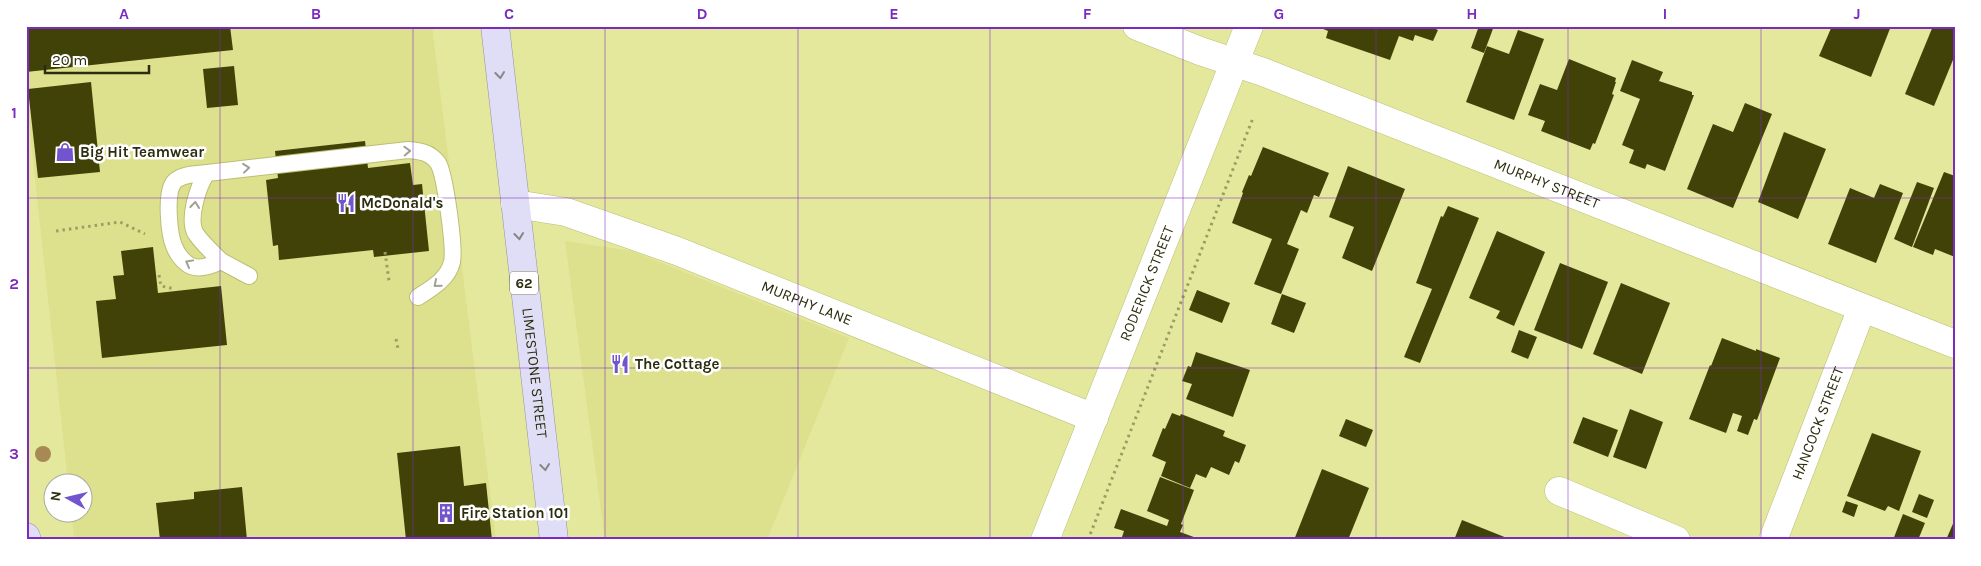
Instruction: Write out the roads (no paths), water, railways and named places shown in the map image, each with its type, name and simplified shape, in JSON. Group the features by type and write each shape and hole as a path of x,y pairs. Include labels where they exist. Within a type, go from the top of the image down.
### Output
{"main road":[{"name":"LIMESTONE STREET","path":"495,26 554,540"}],"street":[{"name":"MURPHY STREET","path":"1137,26 1200,51 1263,72 1955,344"},
{"name":"RODERICK STREET","path":"1045,540 1249,26"},
{"name":"MURPHY LANE","path":"515,204 566,212 677,251 1094,418"},
{"name":"HANCOCK STREET","path":"1773,540 1862,308"},
{"path":"1559,491 1676,540"}],"lane":[{"path":"221,261 206,267 192,266 181,259 174,245 168,206 169,192 174,182 184,177 207,173 408,150 419,151 429,154 438,164 443,175 452,247 452,262 444,277 435,286 418,297"},
{"path":"207,173 201,182 196,198 195,232 221,261 249,276"}],"place":[{"name":"Big Hit Teamwear","path":"65,152"},
{"name":"McDonald's","path":"346,203"},
{"name":"The Cottage","path":"620,364"},
{"name":"Fire Station 101","path":"446,513"}]}
